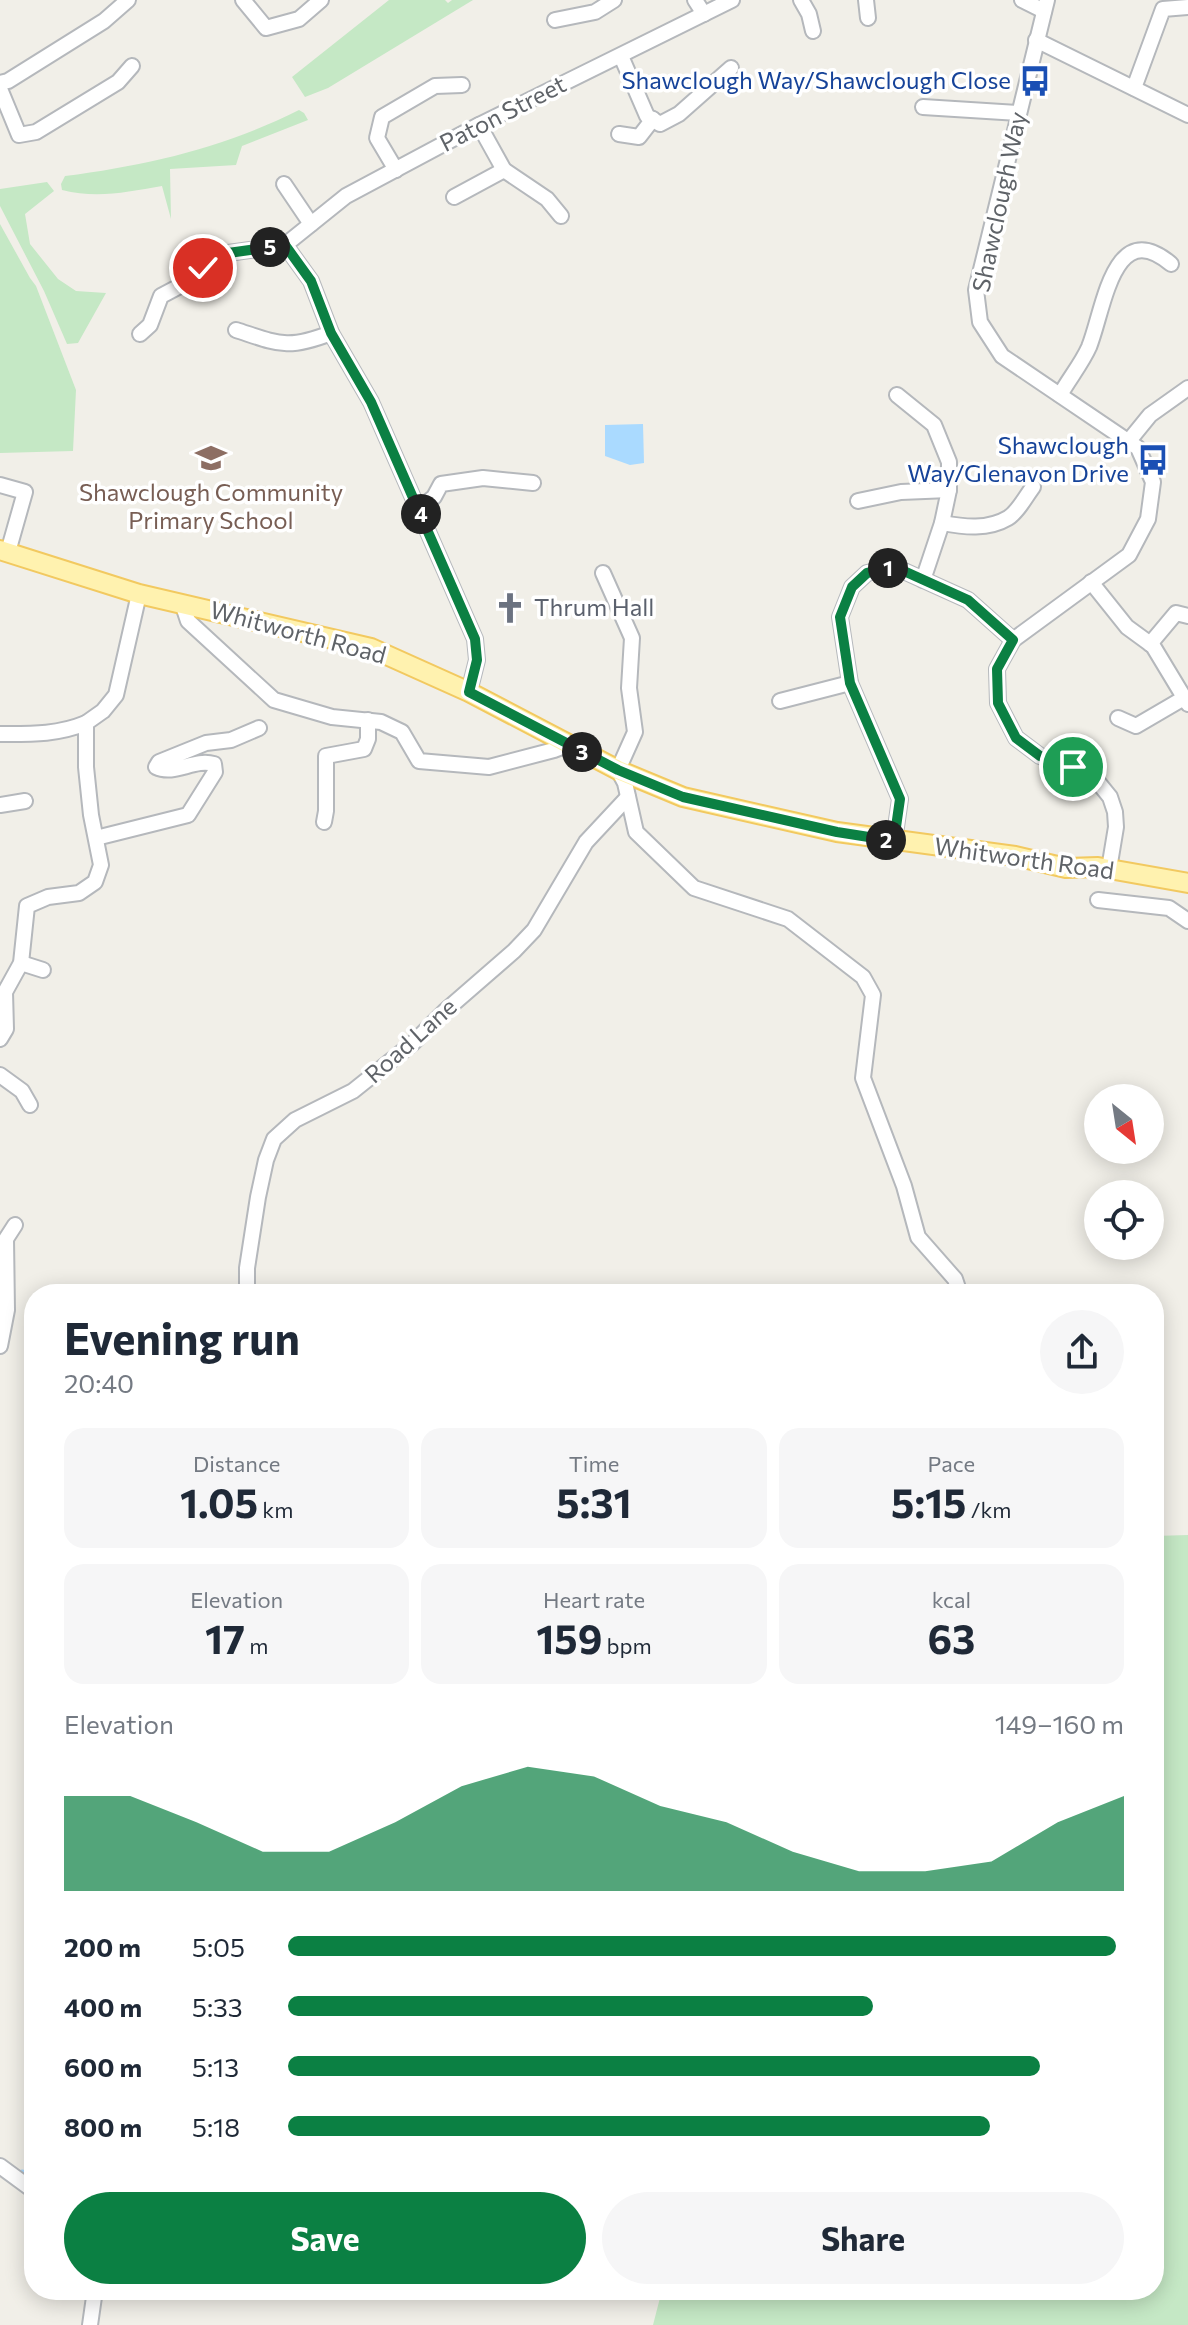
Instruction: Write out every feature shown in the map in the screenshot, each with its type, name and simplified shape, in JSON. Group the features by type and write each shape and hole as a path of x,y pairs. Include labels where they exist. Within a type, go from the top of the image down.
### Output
{"main road":[{"name":"Whitworth Road","path":"4,551 139,594 371,648 469,692 618,770 683,797 837,832 1015,856 1066,868 1109,869 1188,883"}],"street":[{"path":"0,83 104,21 128,0"},
{"path":"245,1 266,28 299,19 321,0"},
{"path":"555,20 595,12 614,0"},
{"path":"695,0 704,14"},
{"name":"Paton Street","path":"285,245 346,196 479,125 732,0"},
{"path":"801,0 809,14 813,31"},
{"path":"866,0 868,18"},
{"path":"1022,0 1046,6"},
{"name":"Shawclough Way","path":"1046,6 976,290 980,322 1002,356 1138,448 1153,482 1148,519 1129,555 1013,640 997,669 998,703 1016,738 1040,756 1073,767 1097,781 1110,797 1116,827 1109,869"},
{"path":"1134,88 1163,9 1188,7"},
{"path":"1036,40 1188,115"},
{"path":"621,56 647,116 660,124 679,114 725,73 730,91"},
{"path":"0,89 19,135 36,132 118,82 132,66"},
{"path":"396,170 377,138 382,117 435,86 462,85"},
{"path":"923,107 1019,113"},
{"path":"619,134 639,137 653,119"},
{"path":"479,125 504,170 547,199 561,216"},
{"path":"454,197 504,170"},
{"path":"284,184 311,224"},
{"path":"149,330 161,296 195,278 214,255 285,245 311,281 331,333 371,402 475,639 477,660 469,692"},
{"path":"1060,395 1088,349 1119,263 1138,249 1148,249 1157,252 1171,264"},
{"path":"236,330 283,345 304,343 331,333"},
{"path":"1128,442 1150,415 1188,388"},
{"path":"897,395 934,425 949,462 949,490 942,523 923,580"},
{"path":"419,509 434,497 441,484 483,478 533,483"},
{"path":"0,485 25,492 4,551"},
{"path":"942,523 984,526 1009,518 1033,487"},
{"path":"858,501 901,492 949,490"},
{"path":"894,841 900,799 850,683 840,617 852,587 867,573 895,567 968,600 1013,640"},
{"path":"603,573 632,638 629,688 635,732 618,770 636,832 694,888 788,919 863,977 871,988 873,995 863,1078 904,1186 918,1237 957,1284"},
{"path":"1091,582 1127,627 1150,644 1186,701 1136,726 1118,718"},
{"path":"0,734 44,734 68,730 86,723 103,711 116,695 139,594"},
{"path":"182,603 188,621 274,700 332,717 381,722 402,732 419,761 479,768 567,745"},
{"path":"1150,644 1176,613 1188,616"},
{"path":"780,702 850,683"},
{"path":"324,822 326,756 364,749 368,739 368,720"},
{"path":"0,1039 6,1029 5,992 21,963 27,906 48,897 79,893 95,882 101,865 86,767 86,723"},
{"path":"96,838 188,815 215,772 214,764 204,761 166,770 156,767 159,762 206,743 231,740 259,728"},
{"name":"Road Lane","path":"247,1284 258,1197 274,1139 295,1120 363,1084 514,951 534,930 586,842 628,797"},
{"path":"0,805 25,801"},
{"path":"1098,900 1169,908 1188,921"},
{"path":"21,963 43,970"},
{"path":"0,1075 22,1091 30,1105"},
{"path":"0,1346 7,1310 6,1239 15,1225"},
{"path":"0,2166 24,2184"},
{"path":"90,2325 94,2300"}],"green space":[{"path":"389,0 445,0 448,3 452,0 473,0 328,88 305,97 292,77"},
{"path":"299,110 308,120 242,146 236,165 170,169 171,219 162,186 100,194 62,190 65,176 185,153 242,135"},
{"path":"47,182 54,191 25,214 30,244 58,279 76,291 106,293 78,343 67,344 44,291 0,206 0,189"},
{"path":"0,224 36,286 76,390 73,451 0,453"},
{"path":"1188,1535 1188,2325 653,2325 659,2300 1164,2300 1164,1536"}],"water":[{"path":"643,424 644,463 630,465 605,456 605,425"}],"place":[{"name":"Shawclough Way/Shawclough Close","path":"1035,81"},
{"name":"Shawclough Community Primary School","path":"211,458"},
{"name":"Shawclough Way/Glenavon Drive","path":"1153,460"},
{"name":"Thrum Hall","path":"510,608"}],"route":[{"path":"203,268 214,255 285,245 311,281 331,333 371,402 475,639 477,660 469,692 567,745 683,797 837,832 894,841 900,799 850,683 840,617 852,587 867,573 895,567 968,600 1013,640 997,669 998,703 1016,738 1040,756 1073,767"}]}
